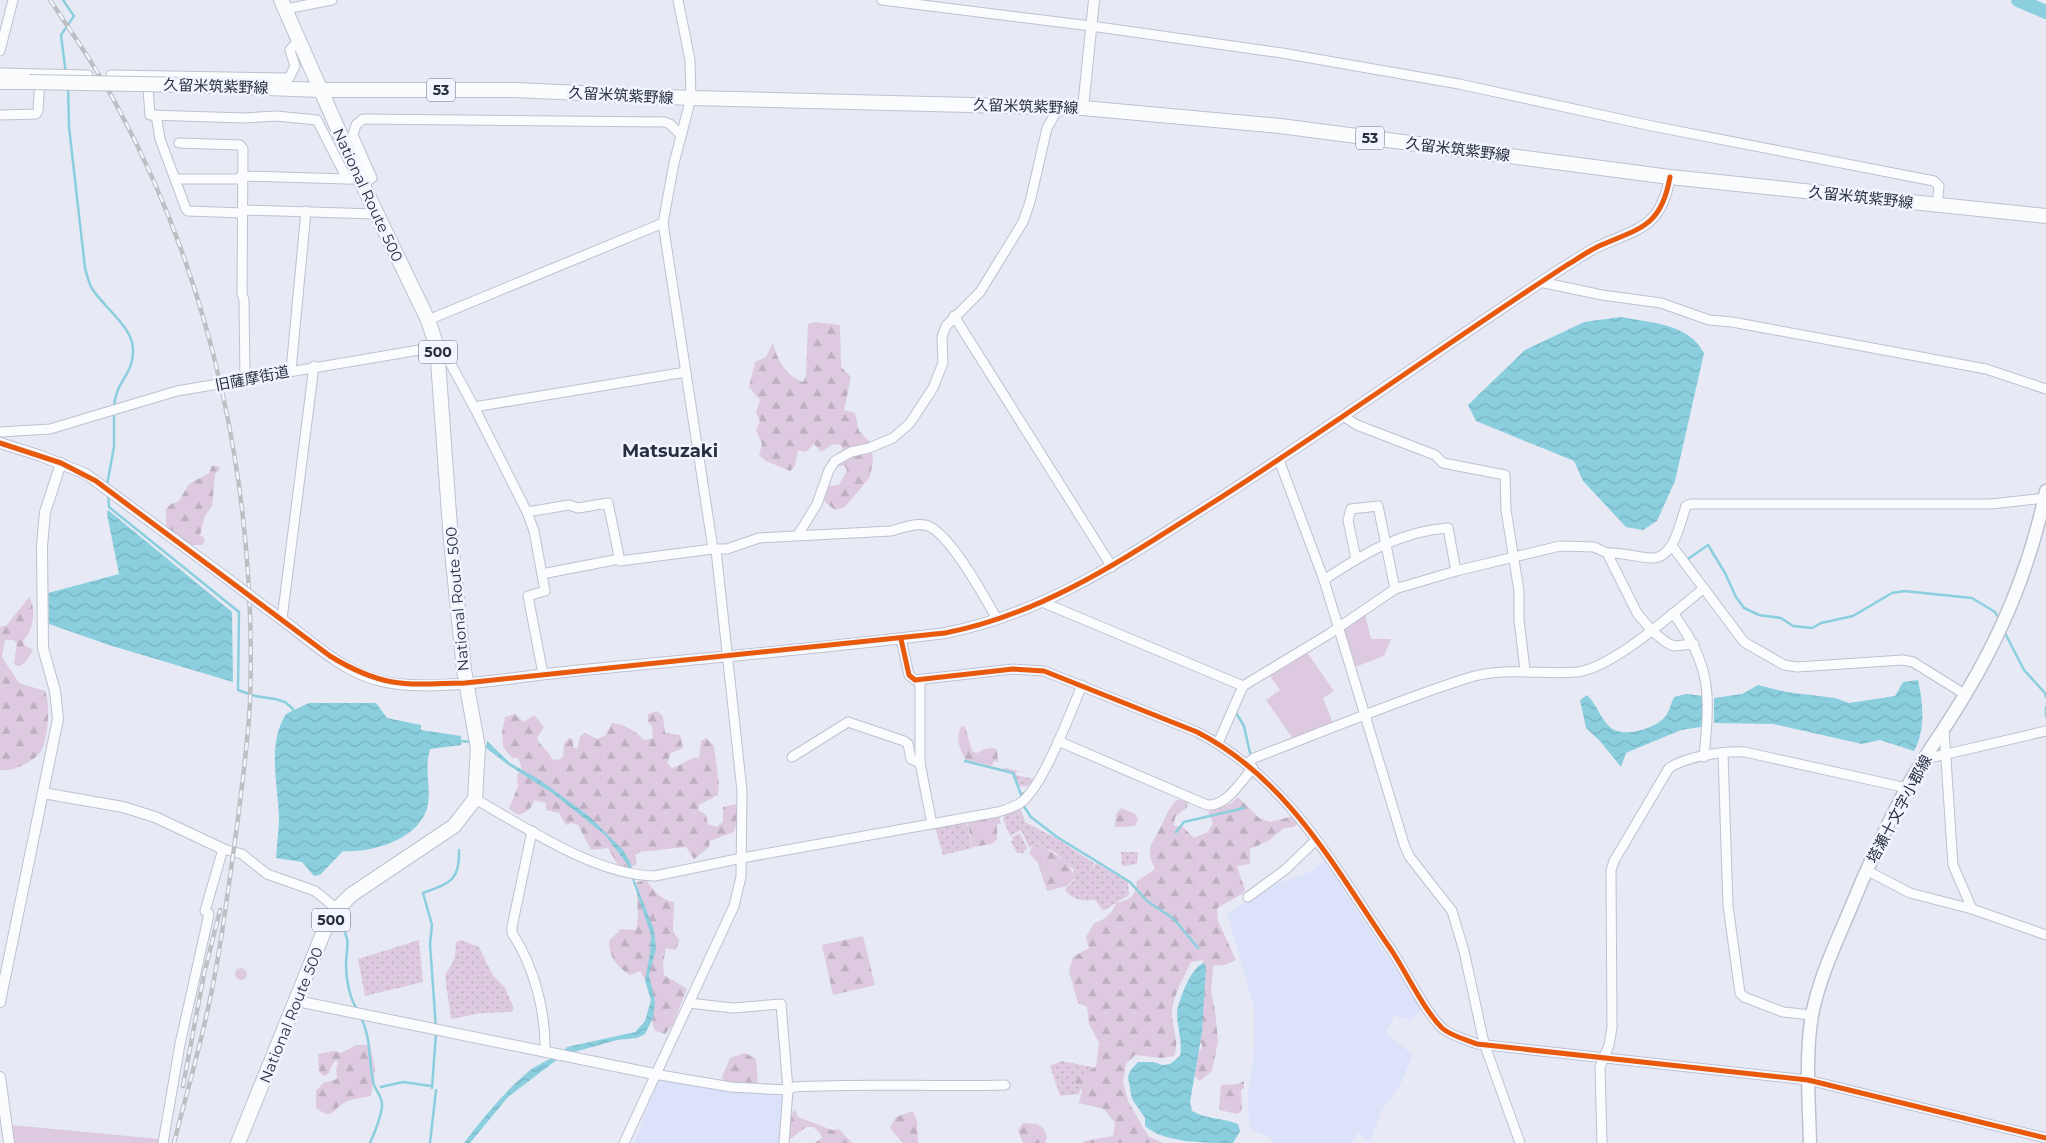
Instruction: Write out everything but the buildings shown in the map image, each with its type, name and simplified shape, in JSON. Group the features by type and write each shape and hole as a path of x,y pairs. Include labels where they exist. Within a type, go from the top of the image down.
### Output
{"main road":[{"name":"National Route 500","path":"238,1143 324,931 337,909 372,880 454,826 475,799 477,742 466,683 451,541 438,347 428,320 376,214 356,181 320,90 283,5"},
{"name":"久留米筑紫野線","path":"0,82 34,78 320,90 515,90 691,98 1059,106 1280,126 1670,177 2046,216"},
{"name":"塔瀬十文字小郡線","path":"1810,1143 1808,1080 1812,1015 1824,969 1866,870 1907,788 1966,695 1993,647 2013,602 2032,546 2045,496"}],"street":[{"path":"0,51 13,0"},
{"path":"283,5 332,0"},
{"path":"624,1143 654,1074 690,1003 738,896 742,858 742,791 728,656 714,549 663,223 666,201 691,98 689,55 678,0"},
{"path":"882,0 1091,26 1282,54 1458,84 1652,126 1907,174 1934,181 1940,186 1937,205"},
{"path":"1083,108 1094,0"},
{"path":"111,76 289,78 295,66 290,50 298,41"},
{"path":"0,73 34,78 88,75"},
{"path":"147,76 150,115 244,118 276,116 317,120 356,181"},
{"path":"0,116 36,114 38,111 34,78"},
{"path":"798,536 817,504 829,470 835,461 850,452 869,448 893,438 910,423 939,378 943,364 942,336 946,326 980,292 1023,222 1030,202 1047,128 1059,106"},
{"path":"156,116 160,139 188,211 306,211 376,214"},
{"path":"176,179 241,178 356,181 372,178 354,135 356,125 363,119 664,122 670,124 682,135"},
{"path":"178,143 240,145 243,149 241,178 245,380"},
{"path":"0,443 61,463 96,481 330,656 352,670 377,680 411,685 466,683 901,639 970,628 997,619 1042,602 1112,567 1279,460 1540,282 1595,248 1646,226 1659,211 1667,193 1670,177"},
{"path":"291,370 306,211"},
{"path":"428,320 663,223"},
{"path":"1540,282 1602,295 1661,303 1709,320 1732,322 1986,368 2046,389"},
{"path":"954,316 1112,567"},
{"path":"438,347 447,357 474,406 527,512 534,532 545,591 528,596 543,674"},
{"name":"旧薩摩街道","path":"0,432 50,429 176,391 314,366 438,347"},
{"path":"282,619 314,366"},
{"path":"474,406 686,372"},
{"path":"1343,416 1357,425 1435,455 1443,463 1505,475 1506,510 1514,557 1525,670"},
{"path":"1279,460 1324,580 1409,856 1452,911 1464,951 1484,1043 1520,1143"},
{"path":"0,1002 43,793 58,708 43,648 42,526 50,493 61,463"},
{"path":"1218,743 1242,686 1338,627 1395,589 1456,571 1560,546 1594,547 1606,553 1619,552 1652,559 1660,556 1672,546 1686,506 1691,504 1991,504 2045,496"},
{"path":"527,512 569,505 578,508 608,503 619,559"},
{"path":"1356,559 1348,520 1351,509 1378,506 1395,589"},
{"path":"542,574 619,559 620,561 727,549 759,538 891,531 910,525 931,527 949,544 974,578 997,619"},
{"path":"1324,580 1356,559 1386,543 1432,529 1448,528 1456,571"},
{"path":"1672,546 1702,589 1744,642 1784,665 1811,667 1903,660 1913,662 1966,695"},
{"path":"1606,553 1637,613 1652,631 1674,646 1694,644"},
{"path":"1058,741 1207,805 1215,806 1222,802 1254,758 1473,677 1525,670 1576,672 1589,669 1652,631 1702,589"},
{"path":"1042,602 1242,686"},
{"path":"1673,613 1694,644 1704,672 1708,710 1704,757"},
{"path":"901,639 909,675 915,680 1013,669 1031,669 1082,685 1218,743 1250,765 1295,810 1442,1028 1450,1033 1476,1044 1484,1043 1603,1058 1706,1067 1808,1080 2046,1138"},
{"path":"920,679 920,763 932,824"},
{"path":"475,799 532,831 607,869 644,876 655,876 742,858 998,812 1020,803 1032,791 1058,741 1082,685"},
{"path":"792,757 848,722 904,741 908,744 911,759 920,763"},
{"path":"1944,729 1953,865 1972,909"},
{"path":"1925,759 2046,731"},
{"path":"1602,1143 1600,1067 1609,1045 1612,1028 1610,878 1614,861 1669,768 1683,760 1731,751 1745,752 1907,788"},
{"path":"1723,754 1728,906 1740,993 1744,997 1784,1012 1812,1015"},
{"path":"43,793 123,807 155,817 223,849 242,854 267,874 315,891 337,909"},
{"path":"532,831 512,933 529,966 546,1032 545,1052"},
{"path":"1248,897 1286,869 1316,840"},
{"path":"163,1143 180,1044 209,914 205,911 223,849"},
{"path":"1866,870 1910,894 1972,909 2046,934"},
{"path":"297,1001 654,1074 731,1087 788,1090 794,1087 841,1085 941,1087 1005,1085"},
{"path":"690,1003 733,1008 781,1004 788,1090 784,1143"},
{"path":"0,1077 9,1143"}],"shaded area":[{"path":"1324,861 1422,1009 1411,1021 1395,1015 1386,1033 1413,1055 1401,1083 1381,1112 1370,1142 1358,1133 1351,1143 1273,1143 1270,1137 1251,1130 1249,1125 1248,1091 1254,1051 1254,1008 1227,913 1275,884 1310,872"},
{"path":"659,1079 784,1094 782,1143 634,1143"}],"green space":[{"path":"815,322 840,325 841,367 851,377 844,410 855,413 859,431 871,443 873,461 870,477 845,507 835,510 824,501 829,486 839,485 847,470 844,465 836,467 828,461 843,449 841,445 833,444 821,452 814,444 806,452 798,450 795,466 790,471 766,461 759,455 762,444 756,430 760,421 756,413 760,400 749,387 755,362 766,357 773,343 783,367 792,376 803,382 806,376 808,324"},
{"path":"212,466 218,466 220,469 215,474 212,506 205,516 200,535 205,539 203,545 190,545 166,530 166,509 171,504 179,501 189,484 209,473"},
{"path":"29,597 33,608 33,620 29,632 23,641 24,645 33,650 26,662 18,666 14,664 17,643 13,640 5,640 2,657 19,683 45,691 48,704 47,730 43,746 38,755 16,768 0,770 0,627 7,625"},
{"path":"1365,614 1371,639 1391,639 1384,656 1355,667 1343,628"},
{"path":"1306,651 1334,691 1323,698 1333,723 1293,739 1266,700 1280,690 1269,675"},
{"path":"657,711 663,716 665,733 680,735 683,748 671,753 667,763 672,768 699,758 701,741 706,738 714,746 719,783 718,795 699,805 698,810 706,815 708,824 716,827 723,822 723,807 736,804 739,816 734,832 710,841 709,847 694,859 686,847 640,852 635,855 637,864 627,869 619,867 608,848 591,850 578,825 572,823 566,825 559,813 546,810 546,803 534,800 528,810 518,815 509,809 518,786 517,775 522,769 518,758 512,758 503,747 502,732 505,717 515,714 524,722 534,715 544,727 537,738 538,741 552,759 558,760 563,757 564,744 569,738 573,740 573,747 577,749 580,736 585,733 597,739 606,735 612,723 630,728 644,740 653,738 652,726 648,722 648,714"},
{"path":"965,726 972,751 977,753 985,749 994,748 997,750 998,762 994,761 992,766 966,760 958,740 961,727"},
{"path":"1005,768 1033,774 1017,771 1016,775 1034,779 1026,787 1019,786 1021,793 1026,791 1022,796 1014,773 1001,769"},
{"path":"1238,797 1259,818 1270,822 1293,816 1297,824 1294,827 1284,828 1268,841 1250,849 1250,864 1237,866 1245,890 1242,894 1217,908 1218,921 1236,960 1225,965 1213,966 1211,992 1218,1041 1212,1071 1200,1081 1190,1072 1194,1055 1202,1048 1202,1044 1197,1041 1203,960 1191,962 1174,1001 1172,1019 1176,1051 1174,1056 1162,1058 1135,1055 1126,1064 1123,1082 1128,1101 1148,1136 1163,1143 1082,1143 1084,1141 1113,1136 1115,1123 1104,1109 1079,1103 1082,1091 1074,1081 1096,1066 1099,1043 1089,1024 1087,1007 1078,1003 1069,971 1073,957 1089,948 1086,937 1094,923 1108,916 1116,903 1134,894 1137,881 1155,869 1150,855 1150,846 1177,800 1188,801 1187,807 1175,817 1174,826 1182,826 1194,838 1208,832 1213,823 1208,812 1230,804"},
{"path":"1020,808 1025,821 1023,824 1025,822 1056,838 1094,863 1092,870 1096,863 1128,882 1129,895 1103,911 1095,900 1082,900 1072,896 1065,890 1075,879 1073,870 1076,870 1070,867 1055,852 1037,845 1029,847 1021,830 1010,836 1003,819 1005,814"},
{"path":"1121,808 1135,814 1138,819 1135,826 1115,827 1116,814"},
{"path":"998,814 1001,823 997,825 997,839 992,844 972,847 967,819"},
{"path":"966,820 972,848 943,855 935,827"},
{"path":"1020,833 1027,848 1023,853 1017,853 1011,841 1013,840 1012,837"},
{"path":"1037,845 1049,850 1065,862 1073,872 1075,878 1067,886 1047,891 1038,863 1029,853 1032,847"},
{"path":"1121,852 1138,852 1137,864 1122,866"},
{"path":"646,880 662,897 674,902 673,931 679,940 676,950 666,948 663,963 664,975 687,989 672,1026 665,1034 655,1031 651,998 647,983 640,971 630,975 621,969 612,957 609,947 609,941 621,929 636,930 638,918 637,882"},
{"path":"863,936 875,985 833,995 822,945"},
{"path":"419,940 423,982 365,996 358,959"},
{"path":"461,940 479,947 492,974 505,988 514,1008 512,1012 481,1013 451,1019 445,976 455,958 456,942"},
{"path":"239,968 243,968 247,974 243,980 239,980 235,976 235,972"},
{"path":"356,1045 370,1045 375,1069 371,1096 347,1101 340,1105 333,1113 326,1114 316,1108 316,1091 323,1083 337,1079 336,1069 338,1063 336,1060 326,1076 322,1075 319,1071 318,1054 334,1051 341,1053"},
{"path":"745,1053 756,1059 758,1083 747,1093 732,1089 722,1077 730,1058"},
{"path":"1061,1061 1092,1067 1094,1072 1081,1085 1079,1094 1060,1096 1050,1066"},
{"path":"1244,1081 1244,1088 1241,1090 1242,1111 1237,1114 1219,1110 1221,1085 1238,1084"},
{"path":"795,1109 798,1117 832,1130 839,1129 852,1143 815,1143 822,1138 820,1133 813,1127 806,1127 789,1140 789,1124"},
{"path":"913,1111 917,1121 918,1143 903,1143 890,1128 896,1117"},
{"path":"1023,1123 1037,1124 1044,1129 1047,1137 1045,1143 1023,1143 1018,1130"},
{"path":"12,1125 159,1139 159,1143 15,1143"}],"water":[{"path":"1621,317 1656,323 1679,330 1697,343 1704,353 1675,481 1657,521 1643,530 1626,527 1583,481 1574,461 1476,421 1468,405 1525,350 1584,322"},
{"path":"108,510 232,612 233,682 109,645 49,624 48,593 119,574 107,514"},
{"path":"1918,680 1922,707 1922,725 1914,751 1880,740 1862,744 1773,724 1714,723 1714,698 1742,694 1758,685 1786,692 1835,698 1849,703 1895,696 1903,682"},
{"path":"1686,694 1703,696 1704,721 1701,727 1681,730 1626,753 1621,767 1600,741 1586,728 1580,700 1587,695 1612,729 1619,732 1627,732 1644,729 1659,722 1667,713 1674,697"},
{"path":"309,703 376,703 387,718 421,725 421,730 461,736 461,745 430,749 428,757 428,804 424,816 416,826 406,835 381,846 355,851 343,851 320,875 314,876 302,862 276,858 279,822 275,767 276,739 286,714"},
{"path":"487,741 510,763 540,780 589,816 623,850 631,864 634,879 654,930 656,949 649,975 655,1002 653,1018 645,1034 637,1038 617,1040 574,1052 558,1059 508,1097 470,1143 464,1143 494,1106 529,1071 567,1047 635,1032 645,1021 651,1000 645,981 651,935 627,864 605,835 555,795 486,748"},
{"path":"1204,963 1206,967 1202,1032 1190,1102 1192,1111 1197,1114 1238,1124 1240,1131 1233,1143 1186,1141 1153,1132 1145,1126 1145,1118 1132,1099 1128,1077 1130,1071 1138,1062 1170,1064 1180,1056 1178,1007 1190,977 1199,965"}],"waterway":[{"path":"63,0 74,16 61,35 66,74"},
{"path":"2018,0 2046,12"},
{"path":"68,86 69,127 88,280 98,297 117,318 132,341 133,358 115,397 114,406"},
{"path":"107,485 114,447 114,412"},
{"path":"108,493 109,507 239,612 238,690 255,696 285,702 293,709 293,712"},
{"path":"1688,559 1708,545 1744,608 1759,615 1781,618 1793,626 1812,628 1821,623 1853,616 1892,593 1904,591 1972,598 1995,612 1999,619"},
{"path":"2004,631 2024,670 2045,693 2046,697"},
{"path":"2046,707 2046,716"},
{"path":"1235,711 1244,726 1250,753"},
{"path":"460,741 472,742"},
{"path":"965,761 1013,773 1022,797"},
{"path":"1023,805 1031,817 1057,837 1130,882 1147,901 1174,919 1198,948"},
{"path":"1176,832 1184,822 1244,808"},
{"path":"436,1028 430,944 432,925 423,893 452,879 458,868 459,850"},
{"path":"340,924 348,944 346,966 350,995 357,1009"},
{"path":"361,1018 367,1034 372,1077 382,1104 379,1121 370,1143"},
{"path":"432,1088 436,1033"},
{"path":"381,1087 403,1082 431,1086"},
{"path":"430,1143 436,1090"}],"railway":[{"path":"50,0 94,66 117,106 151,175 180,247 204,320 223,395 237,471 246,547 250,624 250,701 243,780 215,974 174,1143"},
{"path":"183,1086 204,974 220,910"}],"cycle path":[{"path":"0,443 61,463 96,481 330,656 365,674 380,679 410,684 465,683 945,633 981,624 1050,598 1083,582 1146,545 1299,446 1567,265 1597,247 1646,224 1661,207 1670,177"},
{"path":"901,639 909,675 915,680 1013,669 1044,671 1197,732 1229,752 1258,775 1284,800 1308,828 1392,951 1429,1012 1442,1028 1454,1035 1477,1044 1808,1080 2046,1138"}],"district":[{"name":"Matsuzaki","path":"670,451"}]}
